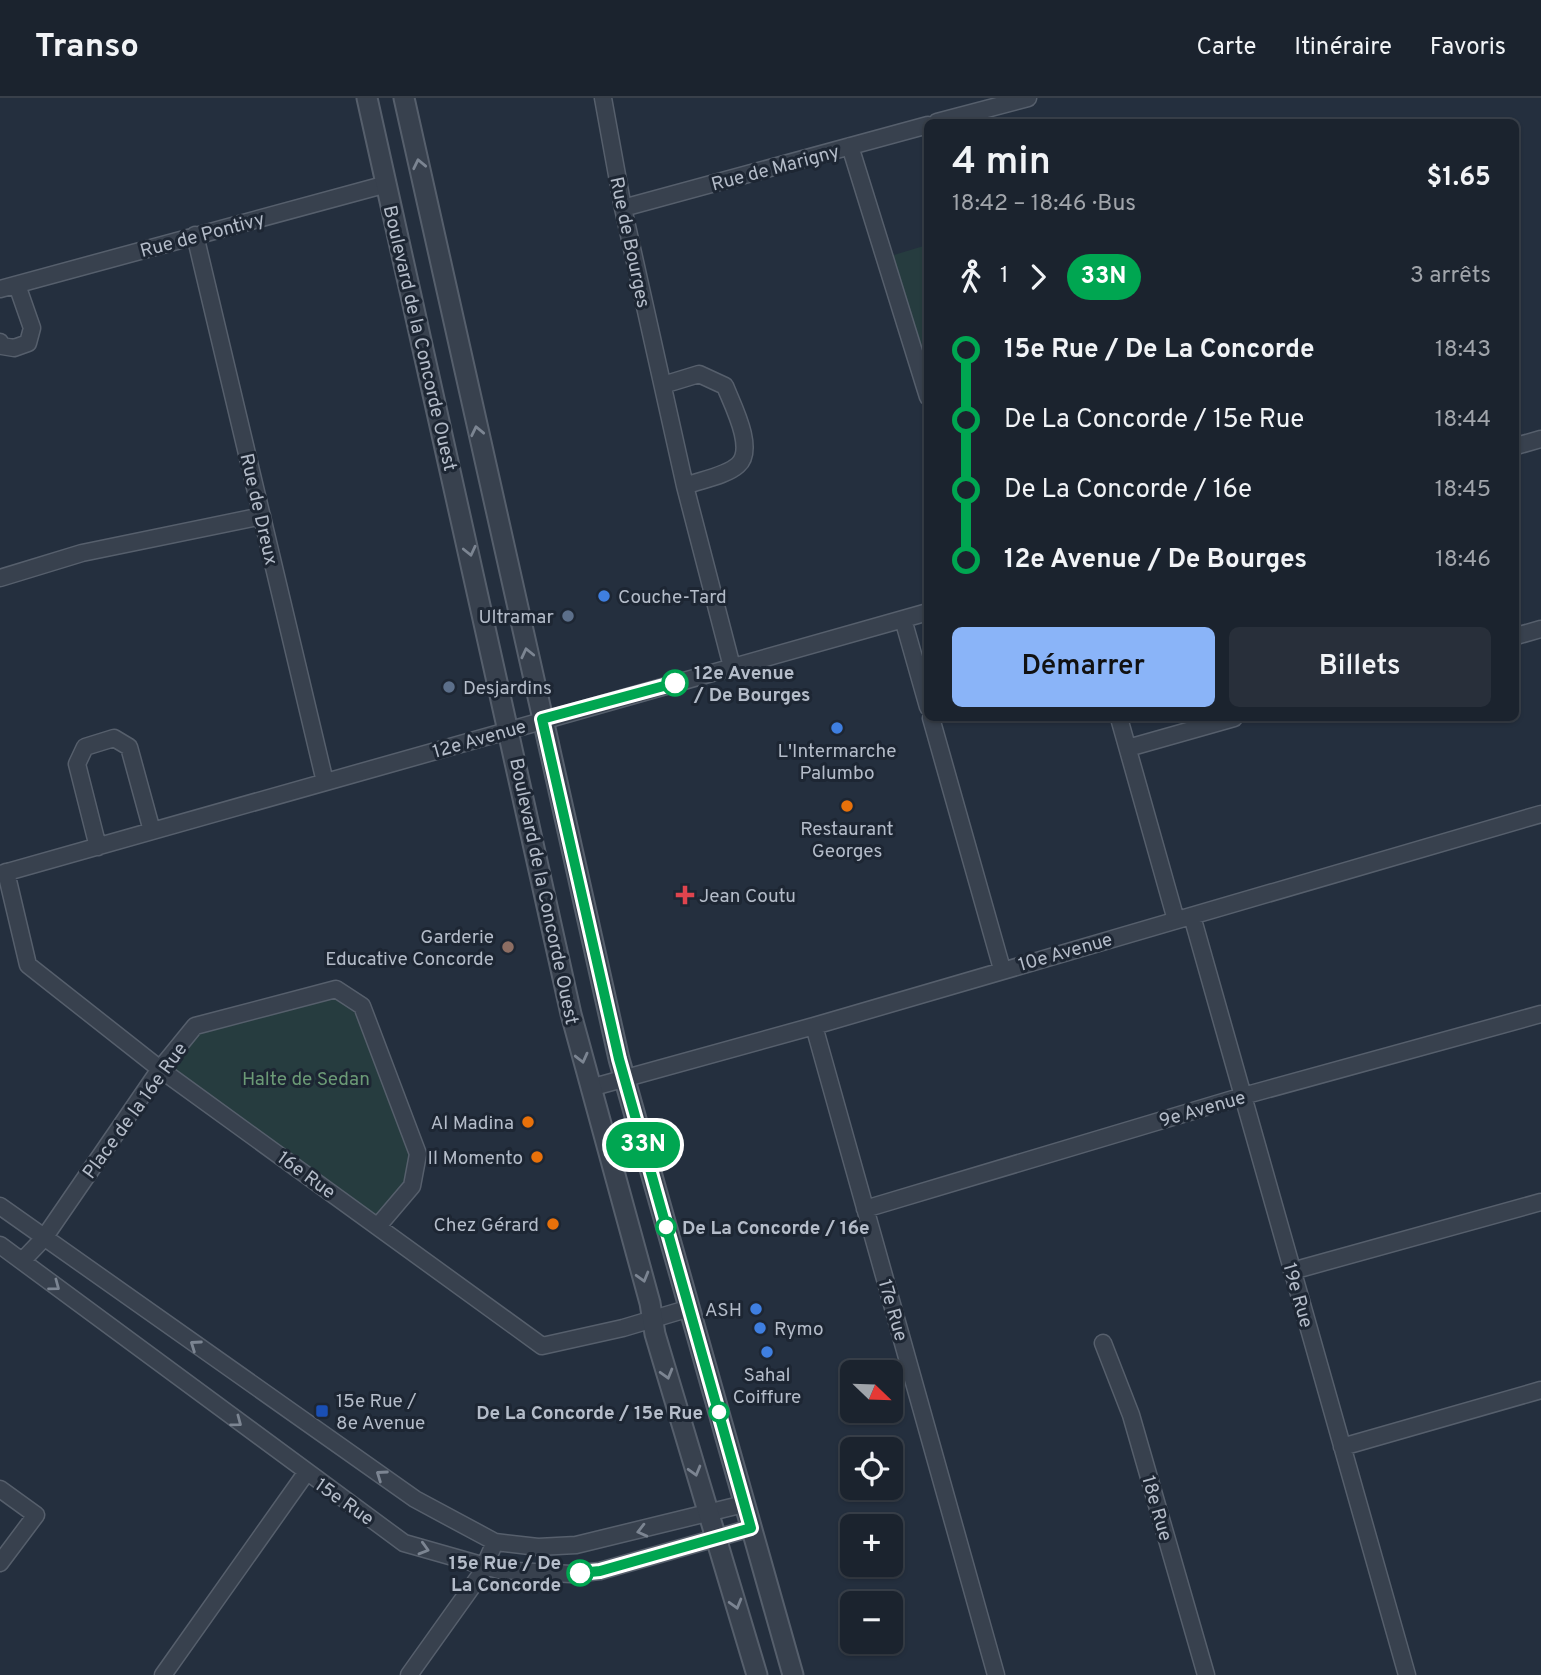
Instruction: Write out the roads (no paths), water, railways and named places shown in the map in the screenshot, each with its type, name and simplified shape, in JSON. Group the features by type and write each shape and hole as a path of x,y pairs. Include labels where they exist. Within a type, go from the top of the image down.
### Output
{"street":[{"name":"Boulevard de la Concorde Ouest","path":"367,98 590,1088 653,1320 757,1675"},
{"name":"Boulevard de la Concorde Ouest","path":"404,98 624,1078 793,1675"},
{"name":"Rue de Bourges","path":"603,98 623,208 685,486 732,667"},
{"path":"948,119 1028,98"},
{"name":"Rue de Marigny","path":"623,208 924,126"},
{"path":"850,146 924,384"},
{"name":"Rue de Pontivy","path":"0,289 387,184"},
{"name":"Rue de Dreux","path":"195,235 325,782"},
{"path":"0,342 2,346 15,348 28,343 32,328 17,285"},
{"path":"663,385 699,374 725,386 744,437 743,458 737,467 685,486"},
{"path":"1519,445 1541,439"},
{"path":"0,578 82,553 262,516"},
{"name":"12e Avenue","path":"3,873 509,728 924,613"},
{"path":"903,619 924,693"},
{"path":"1519,635 1541,629"},
{"path":"931,721 1002,969"},
{"name":"19e Rue","path":"1120,721 1243,1096 1407,1675"},
{"path":"1128,748 1223,721"},
{"path":"97,847 77,764 85,747 114,738 130,747 152,831"},
{"name":"10e Avenue","path":"590,1088 814,1026 1541,814"},
{"name":"16e Rue","path":"3,873 28,965 160,1069 542,1346 653,1320 690,1308"},
{"name":"Place de la 16e Rue","path":"22,1261 44,1238 160,1069 195,1027 336,989 362,1006 418,1154 412,1186 378,1226"},
{"name":"9e Avenue","path":"865,1209 1243,1096 1541,1014"},
{"name":"17e Rue","path":"814,1026 996,1675"},
{"path":"1292,1271 1541,1202"},
{"path":"0,1206 415,1499 495,1542 538,1547 576,1545 744,1504"},
{"name":"15e Rue","path":"0,1245 306,1474 404,1543 484,1567 542,1574 589,1573 751,1528"},
{"name":"18e Rue","path":"1102,1343 1131,1415 1206,1675"},
{"path":"1342,1447 1541,1390"},
{"path":"163,1675 306,1474"},
{"path":"0,1489 36,1515 0,1563"},
{"path":"409,1675 484,1567 495,1542"}],"place":[{"name":"Couche-Tard","path":"604,596"},
{"name":"Ultramar","path":"568,616"},
{"name":"12e Avenue / De Bourges","path":"675,683"},
{"name":"Desjardins","path":"449,687"},
{"name":"L'Intermarche Palumbo","path":"837,728"},
{"name":"Restaurant Georges","path":"847,806"},
{"name":"Jean Coutu","path":"685,895"},
{"name":"Garderie Educative Concorde","path":"508,947"},
{"name":"Al Madina","path":"528,1122"},
{"name":"Il Momento","path":"537,1157"},
{"name":"Chez Gérard","path":"553,1224"},
{"name":"De La Concorde / 16e","path":"666,1227"},
{"name":"ASH","path":"756,1309"},
{"name":"Rymo","path":"760,1328"},
{"name":"Sahal Coiffure","path":"767,1352"},
{"name":"15e Rue / 8e Avenue","path":"322,1411"},
{"name":"De La Concorde / 15e Rue","path":"719,1412"},
{"name":"15e Rue / De La Concorde","path":"580,1573"}],"park label":[{"name":"Halte de Sedan","path":"306,1078"}]}
